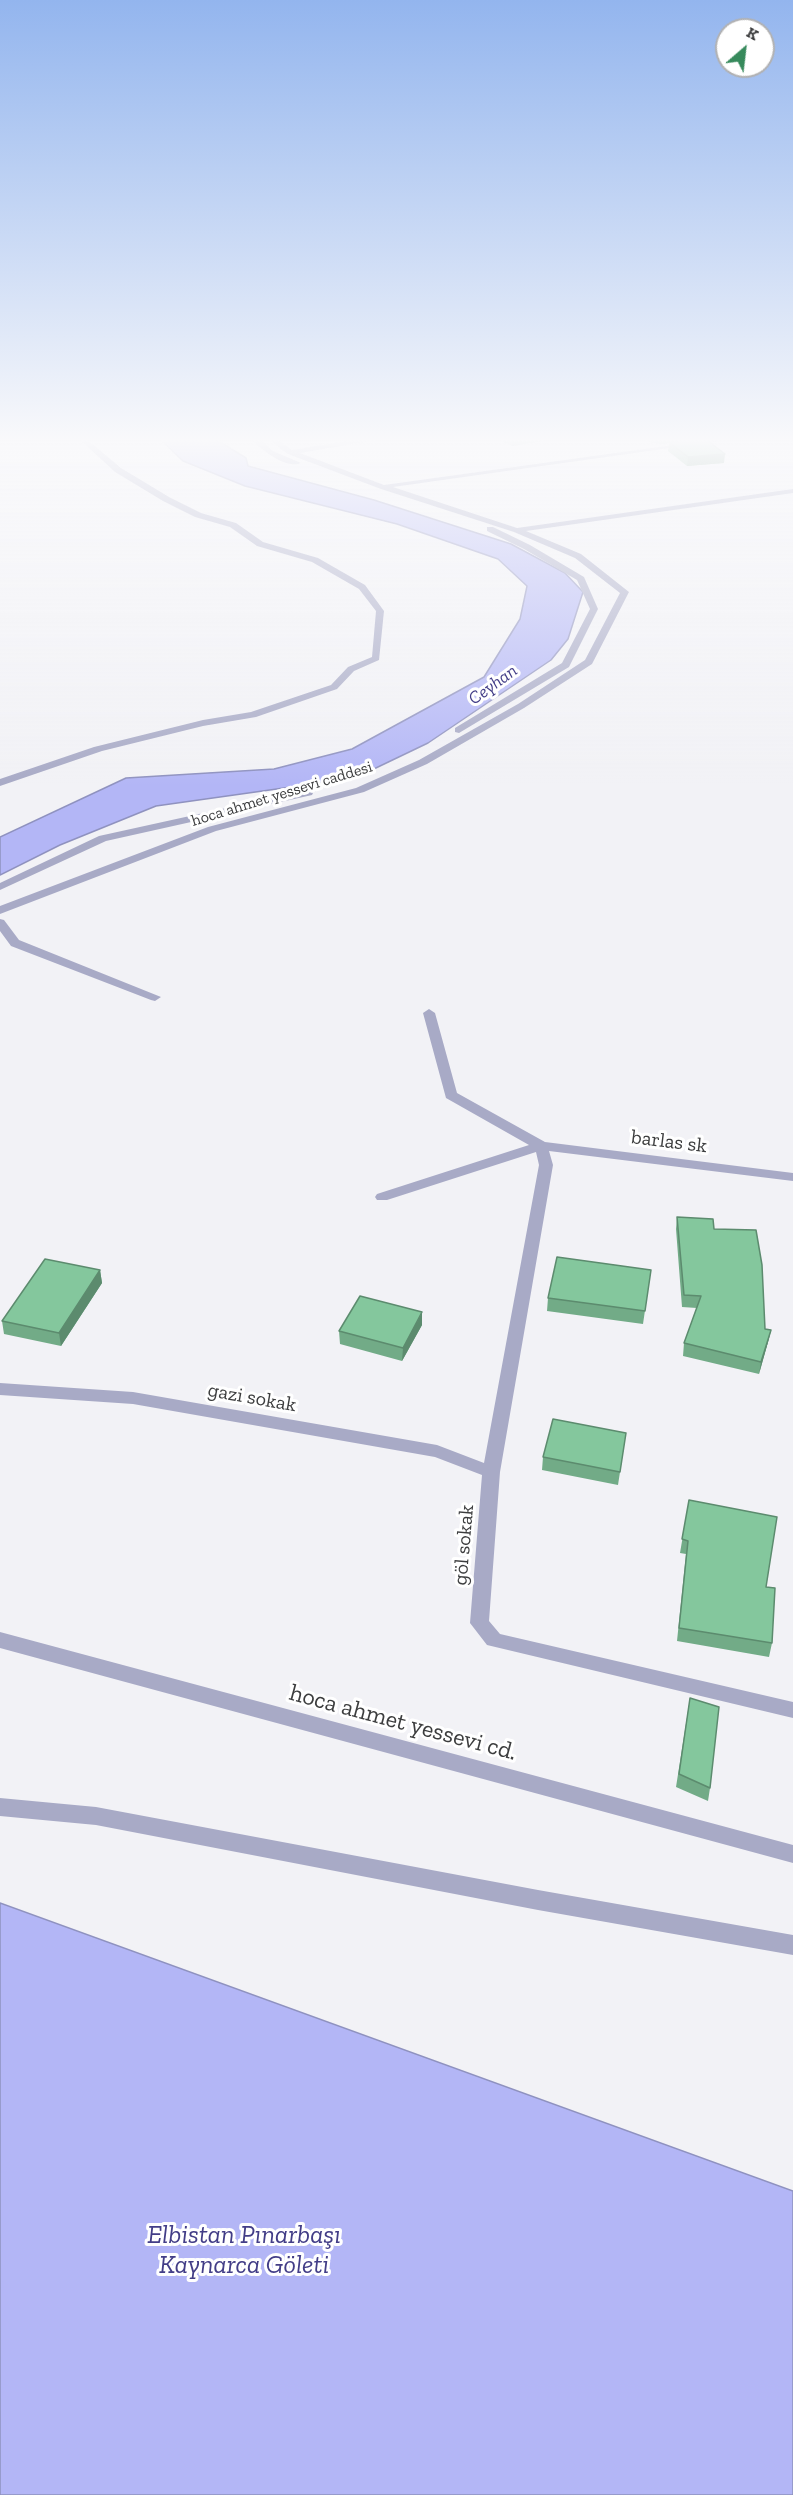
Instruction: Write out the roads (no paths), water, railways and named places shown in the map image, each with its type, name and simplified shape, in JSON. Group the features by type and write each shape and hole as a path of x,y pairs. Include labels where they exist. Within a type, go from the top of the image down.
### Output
{"street":[{"path":"0,783 55,762 98,749 203,723 253,715 334,687 351,669 376,658 380,612 362,587 315,560 292,553"},
{"path":"0,887 103,838 364,780 444,740 566,665 594,609 581,579 538,553"},
{"name":"hoca ahmet yessevi caddesi","path":"0,910 212,829 360,790 423,762 521,706 589,662 625,592 572,553"},
{"path":"0,923 15,943 155,997"},
{"path":"429,1013 451,1095 541,1146"},
{"path":"382,1197 541,1146"},
{"name":"barlas sk","path":"541,1146 793,1177"},
{"name":"göl sokak","path":"541,1146 546,1165 492,1472 479,1623 494,1640 793,1710"},
{"name":"gazi sokak","path":"0,1389 133,1398 437,1451 492,1472"},
{"name":"hoca ahmet yessevi cd.","path":"0,1640 793,1854"},
{"path":"0,1807 96,1816 526,1898 793,1945"}],"water":[{"name":"Ceyhan","path":"482,553 529,553 565,573 583,592 568,639 551,660 428,743 355,778 156,806 60,845 0,875 0,837 126,778 274,769 352,749 484,677 520,619 527,586 498,559"},
{"name":"Elbistan Pınarbaşı Kaynarca Göleti","path":"0,1903 793,2191 793,2495 0,2495"}]}
